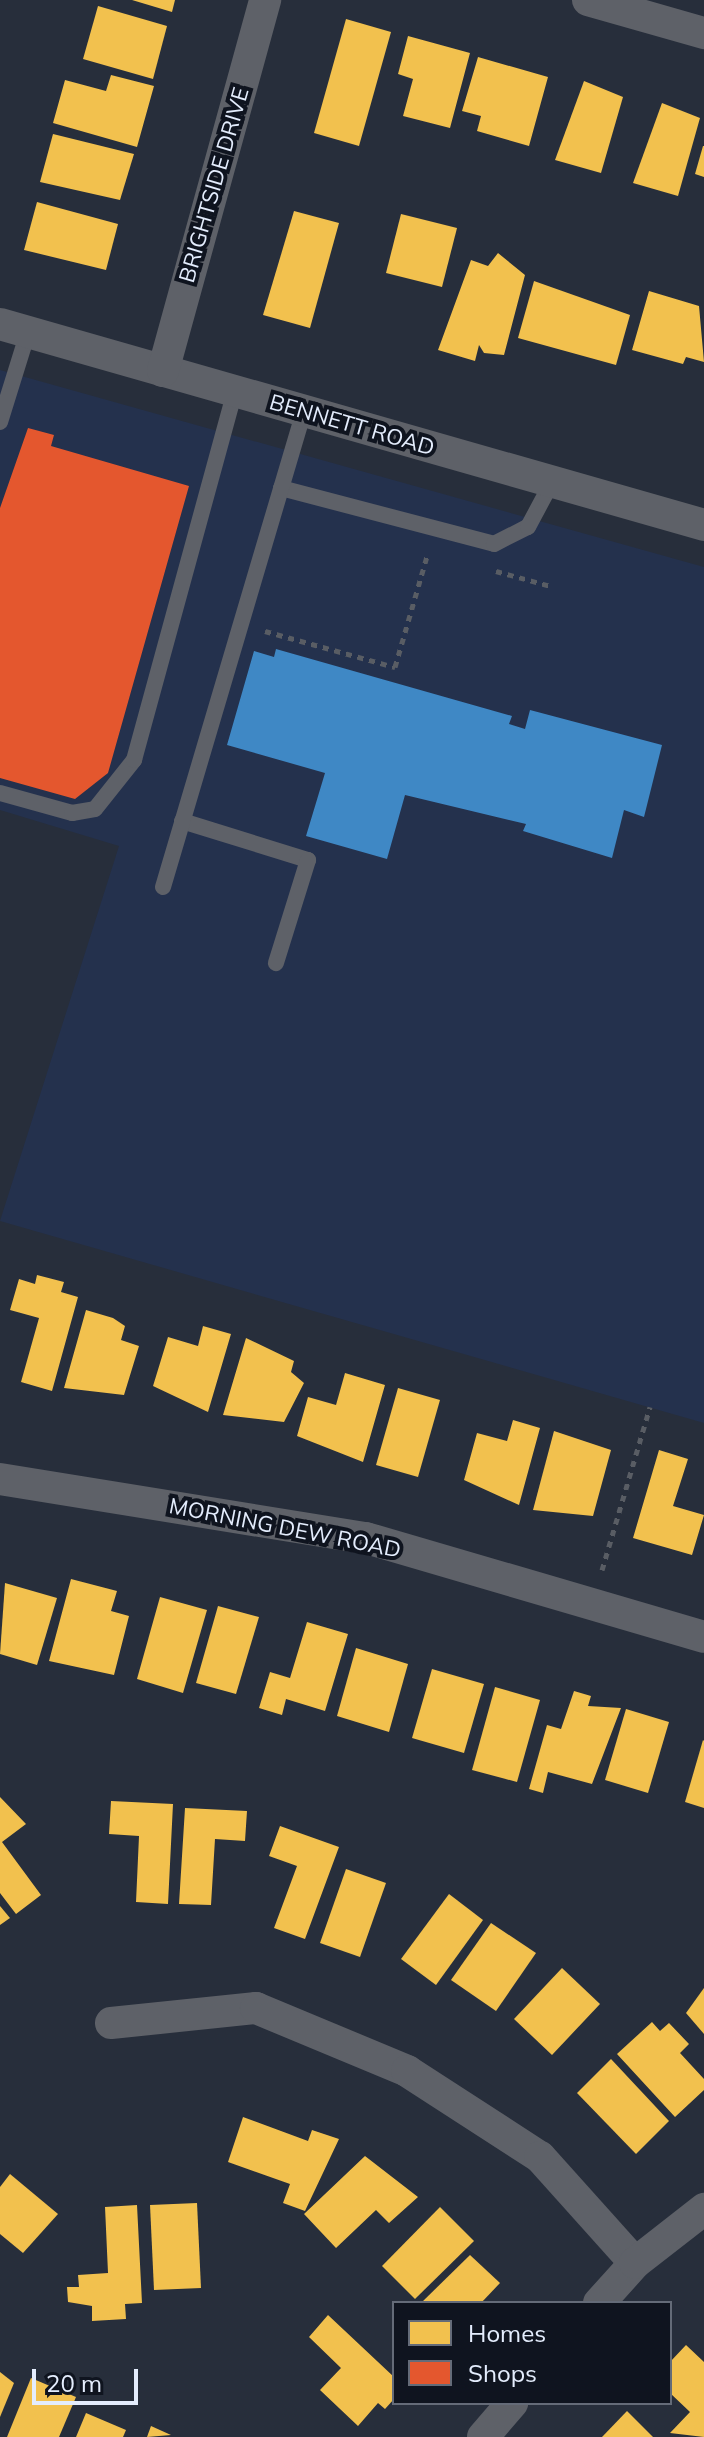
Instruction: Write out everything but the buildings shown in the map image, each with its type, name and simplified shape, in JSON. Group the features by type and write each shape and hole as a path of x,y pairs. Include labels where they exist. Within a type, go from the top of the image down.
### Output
{"street":[{"name":"BRIGHTSIDE DRIVE","path":"163,371 265,0"},
{"path":"588,0 704,33"},
{"name":"BENNETT ROAD","path":"14,328 704,525"},
{"name":"MORNING DEW ROAD","path":"0,1479 366,1538 704,1637"},
{"path":"111,2023 256,2008 407,2071 540,2157 635,2263"},
{"path":"601,2301 635,2263 704,2209"},
{"path":"483,2437 510,2405"}],"lane":[{"path":"0,422 14,328"},
{"path":"0,793 72,813 95,809 134,760 235,391"},
{"path":"163,887 304,411"},
{"path":"281,488 494,544 528,527 552,482"},
{"path":"182,821 308,860 276,963"}],"path":[{"path":"241,624 395,667 429,547"},
{"path":"602,1570 650,1407"}],"shaded area":[{"path":"0,370 704,567 704,1423 0,1221 119,846 0,810"}]}
